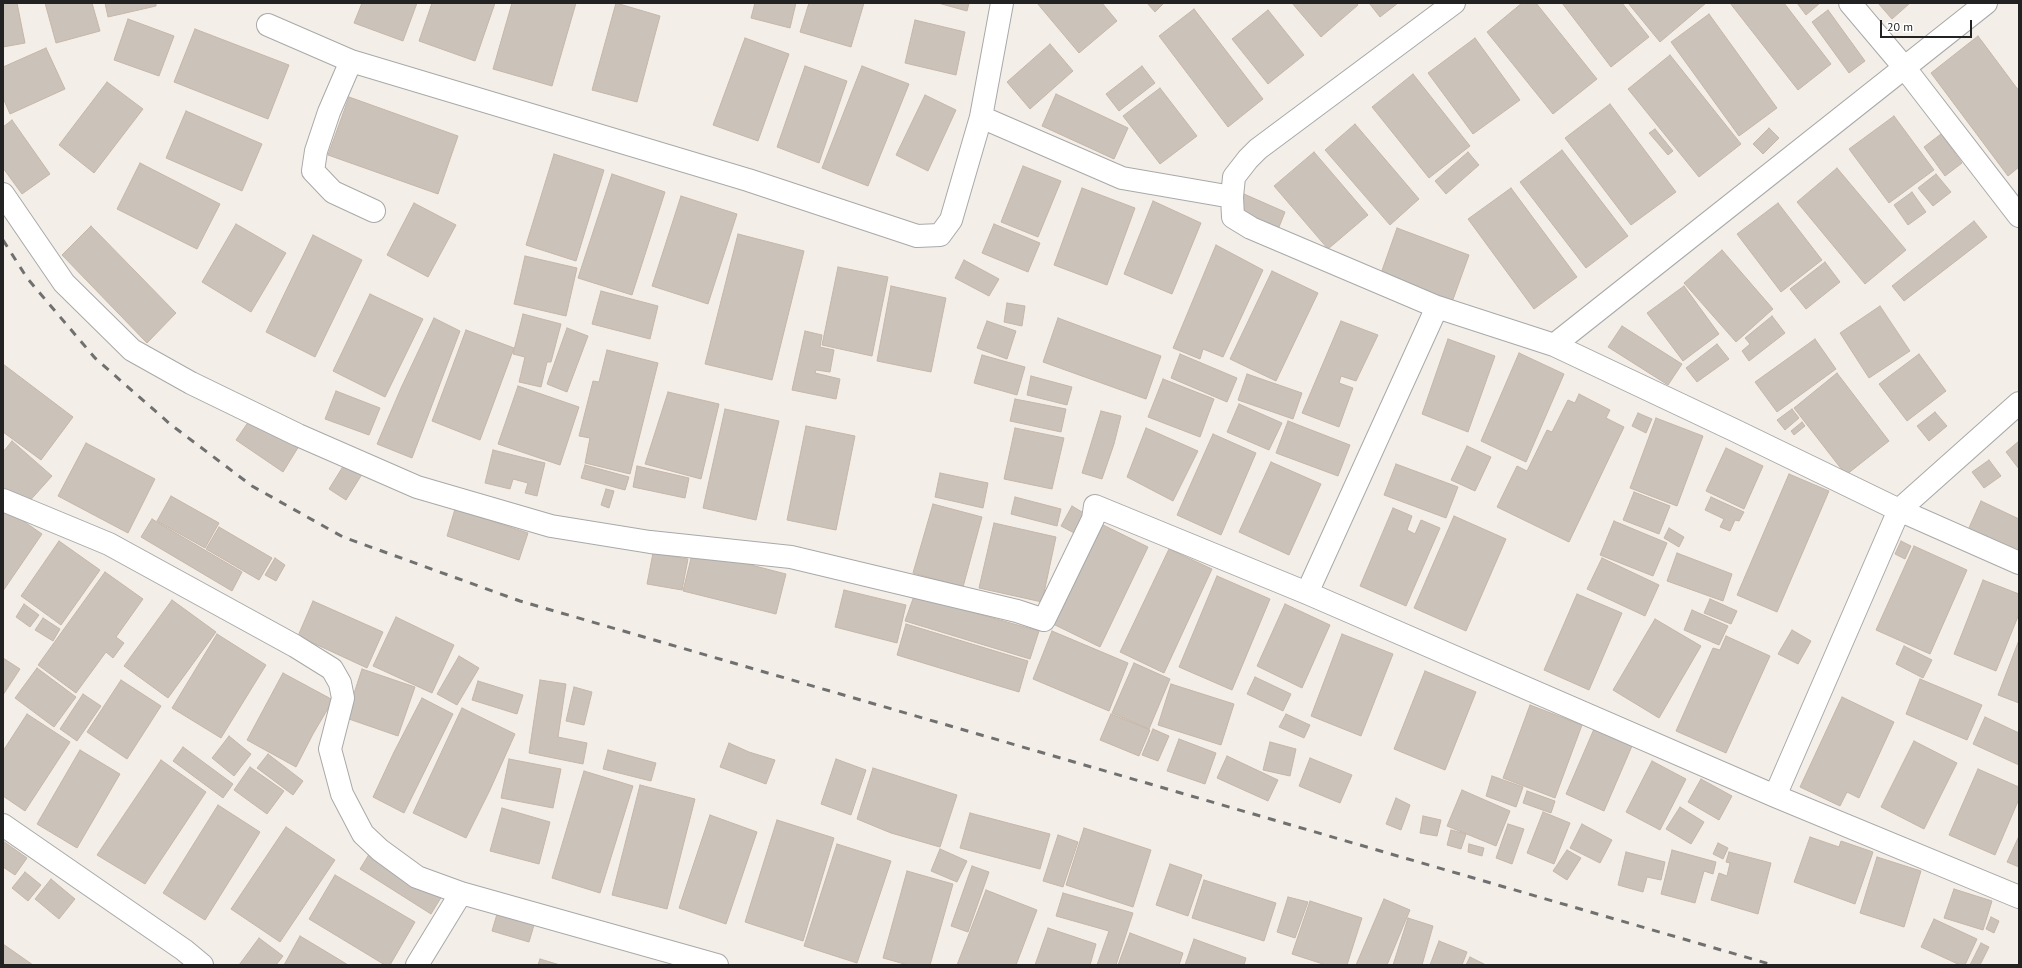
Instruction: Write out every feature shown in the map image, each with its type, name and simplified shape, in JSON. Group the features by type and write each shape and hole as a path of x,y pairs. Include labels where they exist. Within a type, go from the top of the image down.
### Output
{"street":[{"path":"268,25 351,61 748,180 917,236 940,235 951,220 981,117 1002,3"},
{"path":"1454,3 1258,149 1234,177 1232,197 1233,217 1251,228 1437,307 1554,346 1734,430 1899,510 2019,563"},
{"path":"1850,3 1904,67 2019,216"},
{"path":"1554,346 1986,3"},
{"path":"351,61 329,112 316,151 313,171 333,192 374,211"},
{"path":"981,117 1122,178 1232,197"},
{"path":"3,194 64,283 132,350 191,383 298,435 417,487 551,526 650,542 791,557 1017,611 1044,620 1093,519 1095,506 1307,592 1774,796 2019,897"},
{"path":"1307,592 1437,307"},
{"path":"1774,796 1899,510 2019,403"},
{"path":"3,500 109,544 295,646 332,669 340,683 343,698 330,749 342,794 363,834 380,850 417,877 461,893 717,965"},
{"path":"3,825 202,965"},
{"path":"417,965 461,893"}],"building":[{"path":"3,3 17,3 25,43 3,47"},
{"path":"45,3 92,3 100,31 56,43"},
{"path":"105,3 156,3 156,6 108,17"},
{"path":"362,3 417,3 403,41 354,23"},
{"path":"432,3 495,3 475,61 419,41"},
{"path":"512,3 576,3 552,86 493,69"},
{"path":"616,3 660,16 637,102 592,90"},
{"path":"755,3 796,3 790,28 751,18"},
{"path":"809,3 864,3 851,47 800,32"},
{"path":"938,3 969,3 967,11"},
{"path":"1037,3 1102,3 1117,21 1079,53"},
{"path":"1147,3 1164,3 1155,12"},
{"path":"1292,3 1356,3 1358,5 1321,37"},
{"path":"1369,3 1398,3 1380,17"},
{"path":"1522,3 1536,3 1597,79 1553,114 1487,32"},
{"path":"1562,3 1622,3 1649,37 1611,67"},
{"path":"1628,3 1706,3 1660,42"},
{"path":"1730,3 1784,3 1831,64 1798,90"},
{"path":"1797,3 1820,3 1806,15"},
{"path":"1878,3 1910,3 1892,19"},
{"path":"1194,9 1263,99 1228,127 1159,36"},
{"path":"1268,10 1304,55 1268,84 1232,39"},
{"path":"1828,10 1865,61 1849,73 1812,22"},
{"path":"1709,14 1777,108 1739,136 1671,42"},
{"path":"128,19 174,36 159,76 114,60"},
{"path":"915,20 965,32 956,75 905,63"},
{"path":"195,29 289,65 268,119 174,82"},
{"path":"1978,36 2019,91 2019,167 2008,176 1931,73"},
{"path":"745,38 789,54 758,141 713,125"},
{"path":"1475,38 1520,100 1473,134 1428,73"},
{"path":"1050,44 1073,71 1030,109 1007,82"},
{"path":"46,48 65,89 10,114 3,98 3,67"},
{"path":"1670,55 1741,144 1699,177 1628,89"},
{"path":"805,66 847,81 819,163 777,147"},
{"path":"862,66 909,84 868,186 822,168"},
{"path":"1142,66 1155,83 1119,111 1106,94"},
{"path":"1413,74 1470,146 1429,178 1372,107"},
{"path":"107,82 143,109 94,173 59,145"},
{"path":"1160,88 1197,136 1160,164 1123,116"},
{"path":"1056,94 1128,128 1114,159 1042,126"},
{"path":"925,95 956,110 928,171 896,155"},
{"path":"349,97 458,136 438,194 328,155"},
{"path":"1610,104 1676,192 1631,225 1565,138"},
{"path":"186,111 262,144 242,191 166,158"},
{"path":"1894,116 1934,170 1889,203 1849,149"},
{"path":"12,120 50,174 22,194 3,168 3,127"},
{"path":"1355,124 1419,199 1390,225 1325,150"},
{"path":"1769,128 1779,138 1763,154 1753,144"},
{"path":"1655,129 1673,151 1668,155 1649,133"},
{"path":"1941,134 1962,163 1945,176 1924,147"},
{"path":"1562,150 1628,236 1586,268 1520,182"},
{"path":"1314,152 1368,215 1328,249 1274,186"},
{"path":"1468,152 1479,165 1446,194 1435,181"},
{"path":"554,154 604,170 576,261 526,245"},
{"path":"140,163 220,204 197,249 117,209"},
{"path":"1023,166 1061,181 1038,237 1001,222"},
{"path":"1837,168 1906,250 1865,284 1797,202"},
{"path":"612,174 665,192 632,295 578,278"},
{"path":"1936,174 1951,192 1933,206 1918,188"},
{"path":"1082,188 1135,208 1107,285 1054,265"},
{"path":"1511,188 1577,277 1534,309 1468,219"},
{"path":"1912,192 1926,212 1908,225 1894,205"},
{"path":"1244,194 1285,212 1277,232 1236,214"},
{"path":"681,196 737,214 708,304 652,286"},
{"path":"1153,201 1201,223 1172,294 1124,274"},
{"path":"414,203 456,225 428,277 387,255"},
{"path":"1778,203 1822,260 1781,292 1737,234"},
{"path":"1974,221 1987,237 1904,301 1892,286"},
{"path":"236,224 286,253 251,312 202,282"},
{"path":"994,224 1040,243 1028,272 982,253"},
{"path":"91,226 176,313 147,343 62,255"},
{"path":"1397,228 1469,255 1451,305 1379,279"},
{"path":"738,234 804,251 772,380 705,364"},
{"path":"313,235 362,260 315,357 266,332"},
{"path":"1216,245 1263,270 1223,357 1203,349 1200,359 1173,348"},
{"path":"1722,250 1773,309 1736,342 1684,283"},
{"path":"525,256 577,268 566,316 514,304"},
{"path":"964,260 999,279 989,296 955,278"},
{"path":"1825,262 1840,282 1806,309 1790,289"},
{"path":"838,267 888,277 872,356 822,345"},
{"path":"1272,271 1318,293 1276,381 1230,359"},
{"path":"891,286 946,298 931,372 877,361"},
{"path":"1684,286 1719,334 1683,361 1647,313"},
{"path":"601,291 658,306 650,339 592,324"},
{"path":"370,294 423,319 385,397 333,371"},
{"path":"1007,303 1025,306 1022,326 1004,322"},
{"path":"1880,306 1910,351 1869,378 1840,333"},
{"path":"523,314 561,324 551,362 547,362 541,387 519,382 525,357 513,354"},
{"path":"1772,316 1785,333 1749,361 1742,351 1750,344 1745,338"},
{"path":"434,318 460,331 412,458 377,444 401,388"},
{"path":"1058,318 1161,356 1146,399 1043,362"},
{"path":"987,321 1016,331 1007,359 977,348"},
{"path":"1341,321 1378,335 1356,381 1341,376 1339,383 1353,388 1339,427 1302,413"},
{"path":"1622,326 1682,364 1668,385 1608,347"},
{"path":"567,328 588,336 567,392 547,384"},
{"path":"466,330 514,348 480,440 432,421"},
{"path":"805,331 822,335 820,347 834,350 830,372 816,370 815,373 840,379 836,399 792,390"},
{"path":"1448,339 1495,356 1468,432 1422,414"},
{"path":"1815,339 1836,369 1777,412 1755,382"},
{"path":"1717,344 1729,359 1697,382 1686,368"},
{"path":"607,350 658,363 630,474 585,463 590,438 579,436 593,381 599,382"},
{"path":"1519,353 1564,374 1526,462 1481,441"},
{"path":"1180,354 1237,378 1227,402 1171,378"},
{"path":"1919,354 1946,391 1907,421 1879,384"},
{"path":"982,355 1025,367 1017,395 974,383"},
{"path":"3,364 73,417 41,460 3,432"},
{"path":"1837,373 1889,441 1846,475 1794,408"},
{"path":"1247,374 1302,393 1293,419 1238,400"},
{"path":"1031,376 1072,387 1067,405 1027,395"},
{"path":"1163,379 1214,399 1200,437 1148,417"},
{"path":"518,386 579,407 560,465 498,444"},
{"path":"336,391 380,408 369,435 325,419"},
{"path":"668,392 719,404 701,479 645,464"},
{"path":"1579,394 1610,410 1606,418 1624,427 1569,542 1497,507 1517,466 1527,471 1547,430 1552,432 1568,400 1575,403"},
{"path":"1015,399 1066,409 1061,432 1010,421"},
{"path":"1239,404 1282,423 1269,450 1227,432"},
{"path":"725,409 779,421 756,520 703,508"},
{"path":"1792,409 1799,418 1785,430 1777,420"},
{"path":"1101,411 1121,416 1114,444 1102,479 1082,473"},
{"path":"1935,412 1947,426 1929,441 1917,426"},
{"path":"1638,413 1652,419 1646,433 1632,426"},
{"path":"253,415 299,446 283,472 236,440"},
{"path":"1656,418 1703,436 1677,506 1630,488"},
{"path":"1288,421 1350,445 1338,476 1276,453"},
{"path":"1802,422 1805,426 1794,435 1791,431"},
{"path":"806,426 855,436 836,530 787,520"},
{"path":"1015,428 1064,438 1052,489 1004,479"},
{"path":"1146,428 1198,451 1173,501 1127,477"},
{"path":"1213,434 1256,453 1221,535 1177,515"},
{"path":"12,441 52,476 26,505 3,486 3,452"},
{"path":"2019,441 2019,469 2006,452"},
{"path":"86,443 155,479 128,533 58,496"},
{"path":"1467,446 1491,457 1475,491 1451,480"},
{"path":"1726,448 1763,466 1744,509 1706,491"},
{"path":"493,450 545,463 537,496 525,493 528,483 513,479 510,489 485,483"},
{"path":"347,460 364,471 346,500 329,489"},
{"path":"1989,460 2001,476 1984,488 1972,472"},
{"path":"1271,462 1321,484 1289,555 1239,532"},
{"path":"1396,464 1458,487 1446,518 1384,495"},
{"path":"585,465 629,477 625,490 581,478"},
{"path":"637,466 689,478 685,498 633,487"},
{"path":"940,473 988,483 983,508 935,497"},
{"path":"1789,474 1829,491 1777,612 1737,595"},
{"path":"606,489 614,491 609,508 601,505"},
{"path":"1634,492 1670,506 1659,534 1623,520"},
{"path":"171,496 219,523 205,548 157,521"},
{"path":"1015,497 1061,509 1057,526 1011,514"},
{"path":"1711,497 1744,512 1739,521 1735,520 1730,531 1720,527 1724,519 1705,510"},
{"path":"1981,501 2019,519 2019,554 1968,530"},
{"path":"933,504 982,517 963,587 913,573"},
{"path":"1072,506 1087,515 1076,534 1061,526"},
{"path":"3,507 42,534 3,591"},
{"path":"1393,508 1412,516 1407,530 1415,534 1421,520 1440,528 1406,606 1360,586"},
{"path":"455,509 528,533 519,560 447,536"},
{"path":"1454,516 1506,539 1466,631 1414,608"},
{"path":"152,519 242,572 232,591 141,537"},
{"path":"1614,521 1667,543 1653,576 1600,555"},
{"path":"1097,522 1148,547 1100,647 1049,622"},
{"path":"994,523 1056,537 1042,602 979,588"},
{"path":"219,527 272,558 259,580 206,549"},
{"path":"1669,528 1684,537 1679,547 1664,538"},
{"path":"59,541 100,570 61,625 21,596"},
{"path":"1901,541 1911,546 1905,559 1895,554"},
{"path":"1914,546 1967,570 1930,654 1876,630"},
{"path":"1169,549 1212,569 1164,673 1120,652"},
{"path":"693,550 786,574 776,614 683,591"},
{"path":"653,553 688,559 682,590 647,584"},
{"path":"1677,553 1732,574 1723,601 1667,581"},
{"path":"275,558 285,565 276,581 265,575"},
{"path":"1602,558 1659,585 1645,616 1587,589"},
{"path":"105,572 143,599 116,637 124,643 113,658 106,652 76,693 38,665"},
{"path":"1217,576 1270,599 1232,690 1179,667"},
{"path":"1983,580 2019,594 2019,614 1996,671 1954,654"},
{"path":"844,590 906,605 897,643 835,627"},
{"path":"1577,594 1622,613 1589,690 1544,670"},
{"path":"914,596 1039,631 1030,659 905,621"},
{"path":"1710,599 1737,611 1731,624 1704,613"},
{"path":"172,600 216,632 168,698 124,666"},
{"path":"313,601 383,632 367,668 298,636"},
{"path":"24,604 39,615 30,627 16,617"},
{"path":"1285,604 1330,625 1302,688 1257,666"},
{"path":"1692,610 1728,626 1719,645 1684,630"},
{"path":"396,617 454,645 432,693 373,666"},
{"path":"43,618 60,629 53,641 35,630"},
{"path":"1655,619 1701,646 1659,718 1613,690"},
{"path":"906,624 1028,661 1019,692 897,655"},
{"path":"1792,630 1811,641 1798,664 1778,654"},
{"path":"1052,631 1128,663 1109,711 1033,679"},
{"path":"217,634 266,665 221,738 172,708"},
{"path":"1342,634 1393,654 1361,736 1311,716"},
{"path":"1726,636 1770,656 1726,753 1676,731 1713,648 1720,650"},
{"path":"2019,640 2019,703 1998,695"},
{"path":"1904,646 1932,660 1923,678 1896,664"},
{"path":"459,656 479,668 457,705 437,694"},
{"path":"3,658 20,669 3,695"},
{"path":"1134,663 1170,679 1149,729 1112,713"},
{"path":"37,668 76,697 54,727 15,698"},
{"path":"362,669 415,687 398,736 346,718"},
{"path":"1425,671 1476,692 1445,770 1394,749"},
{"path":"283,673 333,700 296,767 247,740"},
{"path":"1255,677 1291,694 1283,711 1247,694"},
{"path":"1920,679 1982,705 1967,740 1906,714"},
{"path":"121,680 161,706 127,759 87,732"},
{"path":"540,680 566,684 558,737 587,743 583,764 529,753"},
{"path":"478,681 523,695 517,714 472,700"},
{"path":"1171,684 1234,704 1221,745 1158,725"},
{"path":"574,687 592,692 584,725 566,721"},
{"path":"83,694 101,706 77,741 60,729"},
{"path":"1842,697 1894,722 1859,798 1847,792 1840,806 1800,787"},
{"path":"422,698 453,714 404,813 373,797"},
{"path":"1530,705 1582,725 1555,798 1503,778"},
{"path":"462,708 515,734 489,792 466,838 413,813"},
{"path":"27,714 70,742 25,811 3,796 3,751"},
{"path":"1111,714 1150,730 1139,756 1100,740"},
{"path":"1286,714 1310,725 1304,738 1279,727"},
{"path":"1985,717 2019,733 2019,765 1973,744"},
{"path":"1153,729 1169,736 1158,761 1142,755"},
{"path":"1594,729 1632,746 1604,811 1566,794"},
{"path":"229,736 251,754 234,776 212,758"},
{"path":"1179,739 1216,753 1205,784 1167,771"},
{"path":"1914,741 1957,763 1924,829 1881,807"},
{"path":"1270,742 1296,749 1290,776 1263,770"},
{"path":"729,743 749,752 775,760 766,784 720,767"},
{"path":"183,747 233,784 223,798 173,761"},
{"path":"80,750 120,774 77,848 37,824"},
{"path":"608,750 656,763 651,781 603,769"},
{"path":"268,754 303,781 293,795 257,768"},
{"path":"1227,756 1278,780 1268,801 1217,778"},
{"path":"1310,758 1352,775 1340,803 1299,786"},
{"path":"509,759 561,769 553,808 501,798"},
{"path":"836,759 866,770 851,815 821,804"},
{"path":"161,760 206,792 145,884 97,855"},
{"path":"1652,761 1686,779 1660,830 1626,812"},
{"path":"250,767 284,791 267,814 234,790"},
{"path":"873,768 957,795 940,847 891,833 857,819"},
{"path":"1978,769 2019,787 2019,799 1995,855 1949,835"},
{"path":"584,771 633,786 600,893 552,878"},
{"path":"1492,776 1523,787 1516,807 1486,796"},
{"path":"1701,779 1732,796 1719,820 1688,802"},
{"path":"640,785 695,799 667,909 612,895"},
{"path":"1462,790 1510,811 1496,846 1447,826"},
{"path":"1527,791 1555,801 1551,813 1523,803"},
{"path":"1396,798 1410,805 1401,830 1386,824"},
{"path":"218,805 260,832 205,920 163,893"},
{"path":"1680,807 1704,822 1691,844 1666,829"},
{"path":"502,808 550,822 539,864 490,851"},
{"path":"1543,812 1570,823 1554,864 1527,853"},
{"path":"970,813 1050,834 1040,869 960,848"},
{"path":"710,815 757,832 726,924 679,908"},
{"path":"1423,816 1441,820 1437,836 1420,833"},
{"path":"777,820 834,838 803,941 745,922"},
{"path":"1508,824 1524,829 1512,864 1496,858"},
{"path":"1582,824 1612,840 1600,863 1570,848"},
{"path":"286,827 335,860 280,942 231,909"},
{"path":"1084,828 1151,850 1133,907 1066,885"},
{"path":"1451,830 1466,834 1461,849 1447,845"},
{"path":"1058,835 1078,842 1063,887 1043,881"},
{"path":"2019,836 2019,867 2007,862"},
{"path":"1810,837 1839,847 1841,841 1873,852 1855,904 1794,882"},
{"path":"3,841 27,858 15,875 3,867"},
{"path":"1718,843 1728,848 1723,859 1713,854"},
{"path":"837,844 891,861 857,963 804,946"},
{"path":"1469,844 1484,848 1482,856 1468,852"},
{"path":"940,849 967,861 957,882 931,871"},
{"path":"1567,850 1581,858 1567,880 1553,871"},
{"path":"1672,850 1716,862 1713,874 1704,871 1695,903 1661,894"},
{"path":"371,851 442,896 431,914 360,869"},
{"path":"1626,852 1665,862 1661,880 1647,877 1643,892 1618,885"},
{"path":"1729,852 1771,863 1758,914 1711,900 1719,873 1727,876 1730,863 1726,862"},
{"path":"1877,857 1921,871 1904,927 1860,913"},
{"path":"1170,864 1202,875 1188,916 1156,905"},
{"path":"972,866 989,872 968,932 951,926"},
{"path":"907,871 953,884 930,965 908,965 883,958"},
{"path":"25,872 41,885 28,901 12,888"},
{"path":"335,875 415,922 390,965 385,965 309,919"},
{"path":"51,879 75,899 59,919 35,899"},
{"path":"1204,880 1276,903 1264,941 1192,918"},
{"path":"1954,889 1992,901 1983,930 1944,918"},
{"path":"986,890 1037,910 1016,965 957,965"},
{"path":"1063,893 1133,913 1116,965 1097,965 1109,931 1056,916"},
{"path":"1288,897 1308,902 1295,938 1277,932"},
{"path":"1384,899 1410,910 1387,965 1356,965"},
{"path":"1310,901 1362,918 1347,965 1326,965 1292,954"},
{"path":"497,914 534,925 529,942 492,931"},
{"path":"1991,917 1999,921 1994,933 1986,929"},
{"path":"1408,918 1433,926 1422,965 1393,965"},
{"path":"1934,919 1977,939 1965,965 1960,965 1921,947"},
{"path":"1048,928 1096,944 1090,965 1035,965"},
{"path":"1130,933 1183,953 1179,965 1118,965"},
{"path":"300,936 340,960 348,965 284,965"},
{"path":"259,938 283,956 276,965 239,965"},
{"path":"1194,939 1246,958 1244,965 1185,965"},
{"path":"1439,941 1467,952 1462,965 1430,965"},
{"path":"1981,943 1989,947 1980,965 1970,965"},
{"path":"3,944 33,965 3,965"},
{"path":"1470,957 1486,965 1466,965"},
{"path":"540,959 560,965 538,965"}],"railway":[{"path":"3,240 27,278 95,358 170,424 252,486 343,537 520,601 1773,965"}]}
